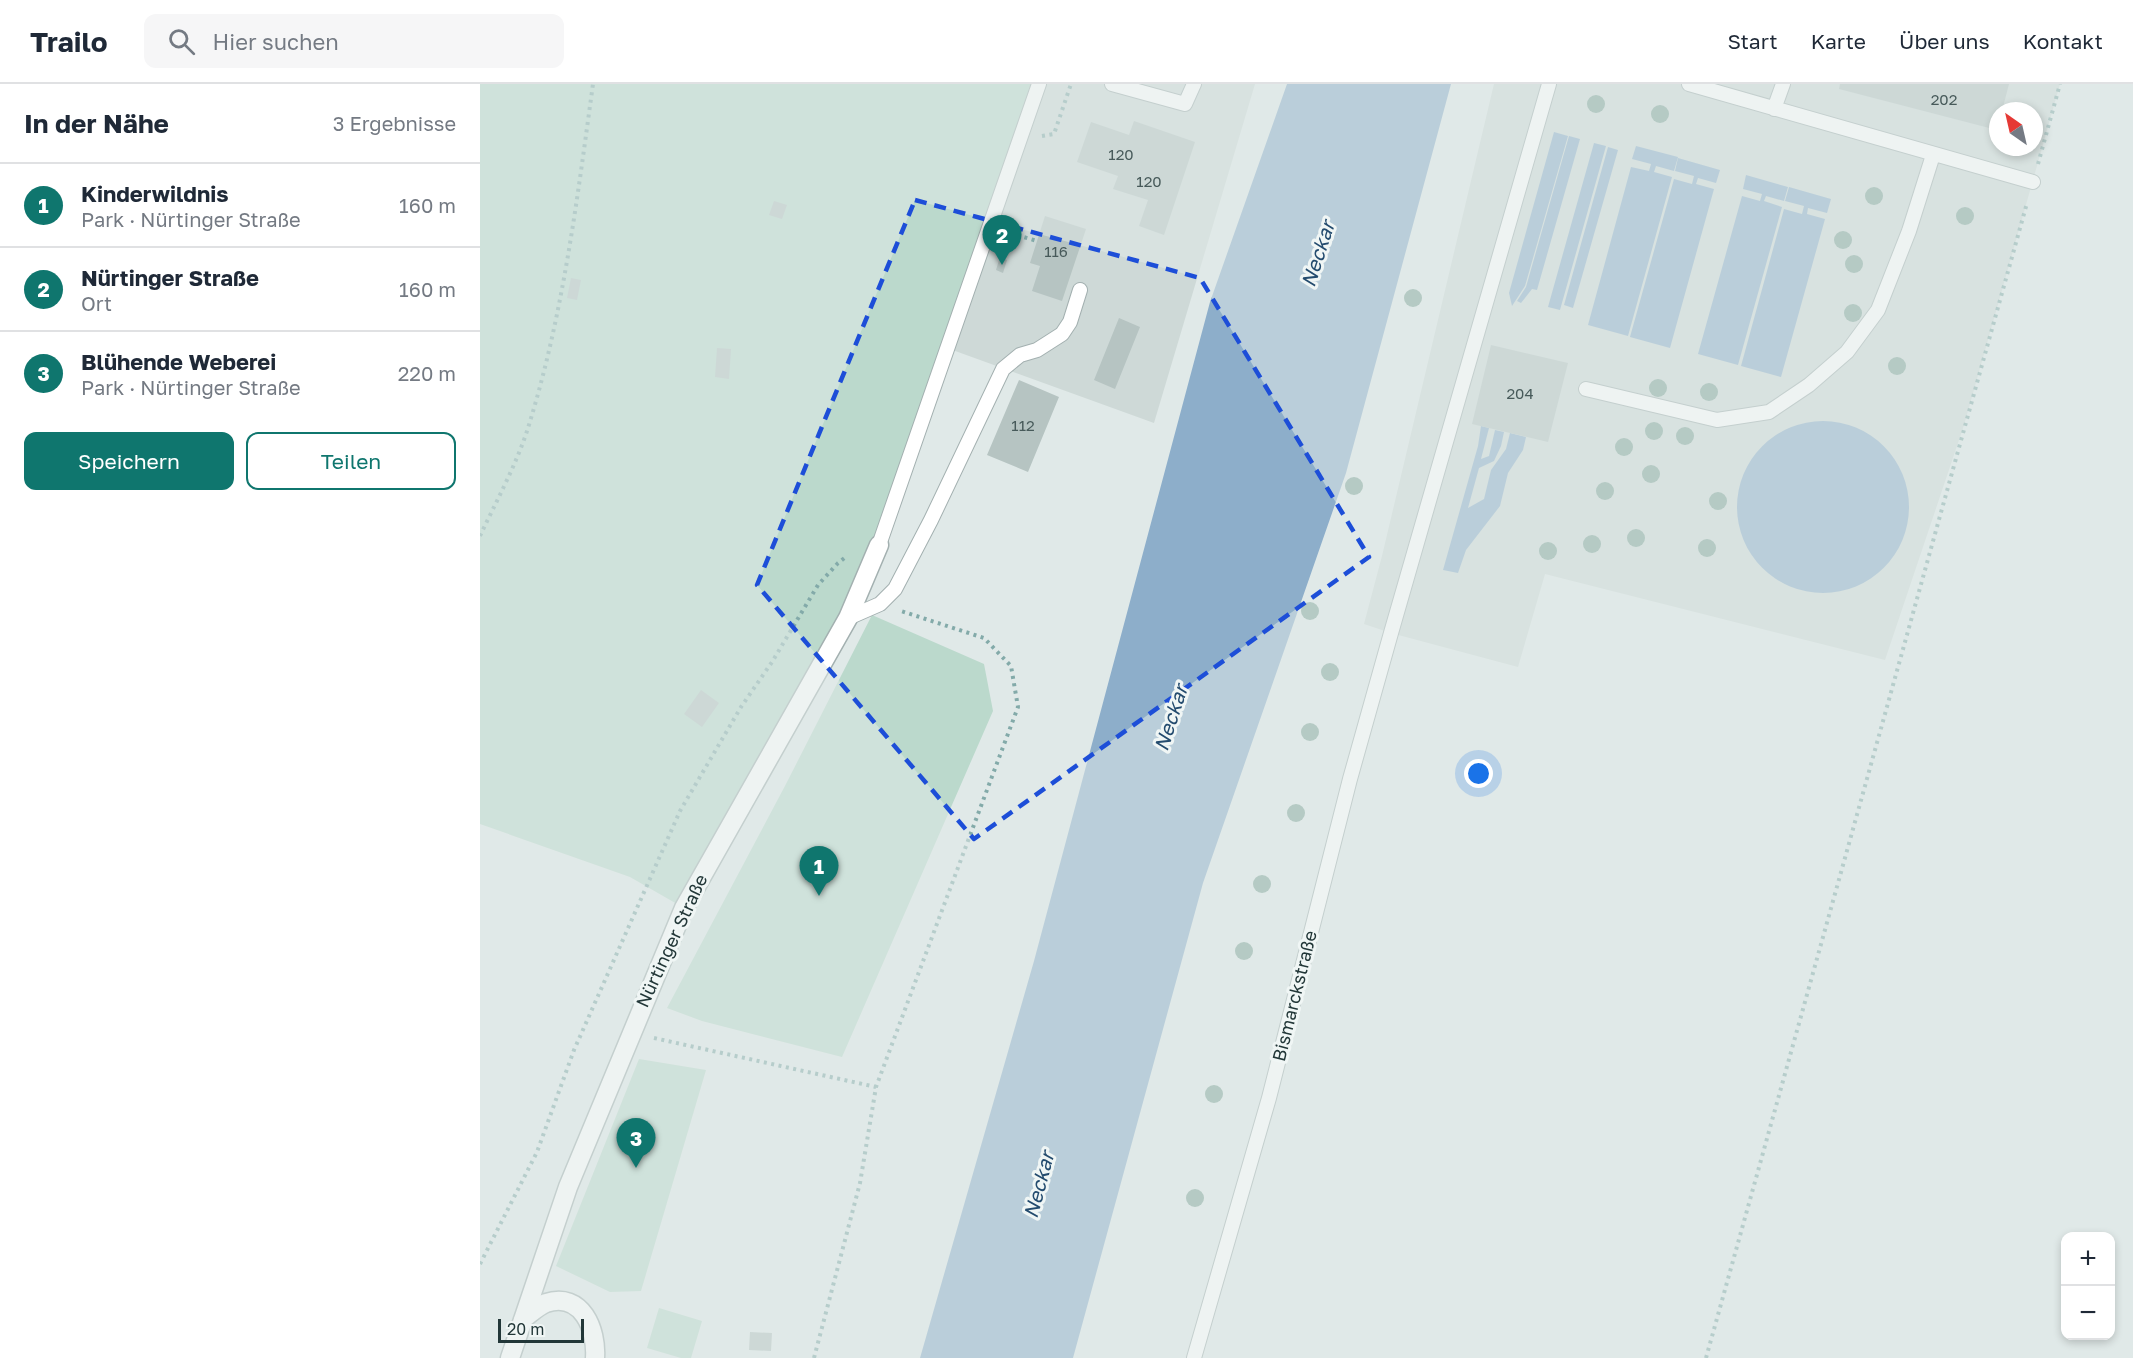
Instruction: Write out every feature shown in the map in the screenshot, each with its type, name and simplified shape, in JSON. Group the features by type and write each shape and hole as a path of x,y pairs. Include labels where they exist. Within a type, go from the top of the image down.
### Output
{"street":[{"name":"Nürtinger Straße","path":"510,1358 568,1187 630,1033 684,908 848,618 879,545"},
{"path":"523,1319 546,1304 563,1301 581,1309 596,1344 595,1358"}],"lane":[{"path":"879,545 1039,84"},
{"path":"1112,84 1185,104 1194,84"},
{"name":"Bismarckstraße","path":"1194,1358 1269,1098 1350,778 1549,84"},
{"path":"1689,84 2033,182"},
{"path":"1774,109 1783,84"},
{"path":"1586,389 1717,420 1769,412 1785,402 1809,385 1847,351 1878,310 1909,231 1933,155"},
{"path":"848,618 880,604 895,590 1003,369 1020,355 1036,350 1062,334 1070,322 1080,290"}],"path":[{"path":"480,536 527,430 556,319 574,222 593,84"},
{"path":"1022,132 1043,136 1054,134 1071,84"},
{"path":"1706,1358 2060,84"},
{"path":"989,227 1037,241"},
{"path":"480,1264 537,1152 574,1050 680,811 741,707 772,662 818,585 838,563 849,555 879,545"},
{"path":"814,1358 860,1182 876,1087 1018,707 1011,666 984,638 880,604"},
{"path":"630,1033 876,1087"}],"highlighted area":[{"path":"915,200 1200,278 1369,557 974,839 757,585"}],"shaded area":[{"path":"1039,84 1255,84 1154,423 947,348"},
{"path":"1494,84 2060,84 2043,144 2043,102 1989,102 1989,156 2040,156 1964,425 1885,660 1545,574 1518,667 1364,624"}],"green space":[{"path":"480,84 1039,84 879,545 684,908 630,877 480,824"},
{"path":"872,615 984,664 993,711 842,1057 702,1021 667,1008 786,784"},
{"path":"639,1059 706,1070 641,1291 610,1292 556,1266"},
{"path":"659,1308 702,1321 691,1358 681,1358 647,1348"}],"water":[{"name":"Neckar","path":"1287,84 1451,84 1346,473 1203,883 1073,1358 920,1358 1034,961 1210,302"},
{"path":"1554,132 1568,136 1525,286 1512,306 1509,293"},
{"path":"1569,136 1580,139 1537,290 1532,289 1521,303 1517,301 1526,287"},
{"path":"1594,143 1606,146 1560,310 1548,307"},
{"path":"1636,146 1678,157 1674,171 1656,166 1654,172 1672,177 1628,336 1588,325 1631,167 1649,171 1651,164 1632,159"},
{"path":"1608,147 1618,150 1573,308 1564,305"},
{"path":"1678,158 1720,170 1716,183 1698,178 1696,184 1714,189 1670,348 1630,337 1674,179 1692,184 1694,176 1675,171"},
{"path":"1746,175 1788,187 1784,201 1766,196 1764,201 1782,207 1738,365 1698,354 1742,196 1760,201 1762,194 1743,189"},
{"path":"1789,187 1831,199 1827,213 1808,208 1807,214 1825,219 1781,377 1741,366 1784,209 1802,214 1804,206 1785,201"},
{"path":"1823,421 1840,422 1856,427 1871,435 1884,446 1895,459 1903,474 1908,490 1908,524 1903,540 1895,555 1884,568 1871,579 1856,587 1840,592 1823,593 1806,592 1790,587 1775,579 1762,568 1751,555 1743,540 1738,524 1737,507 1738,490 1743,474 1751,459 1762,446 1775,435 1790,427 1806,422"},
{"path":"1481,426 1489,428 1481,459 1489,456 1495,430 1504,432 1494,461 1479,468 1468,508 1484,499 1491,470 1506,449 1510,433 1526,437 1523,450 1508,473 1500,506 1466,550 1458,573 1443,570 1478,446"}],"building":[{"path":"1840,84 2009,84 2004,102 1989,102 1989,128 1839,89"},
{"path":"1134,121 1195,142 1164,235 1139,226 1148,200 1113,189 1118,176 1077,162 1091,122 1129,135"},
{"path":"774,201 787,205 782,219 769,215"},
{"path":"1045,216 1086,229 1062,301 1032,291 1040,266 1030,263"},
{"path":"1000,257 1007,260 1003,273 996,270"},
{"path":"571,278 581,280 577,300 567,298"},
{"path":"1119,318 1140,327 1115,389 1094,380"},
{"path":"1491,345 1568,363 1548,442 1472,424"},
{"path":"717,348 731,349 729,379 715,377"},
{"path":"1019,380 1059,397 1028,472 987,455"},
{"path":"701,690 719,703 702,727 684,714"},
{"path":"750,1332 772,1333 771,1351 749,1350"}],"place":[{"name":"Nürtinger Straße","path":"1002,265"},
{"name":"Kinderwildnis","path":"819,896"},
{"name":"Blühende Weberei","path":"636,1168"}]}
